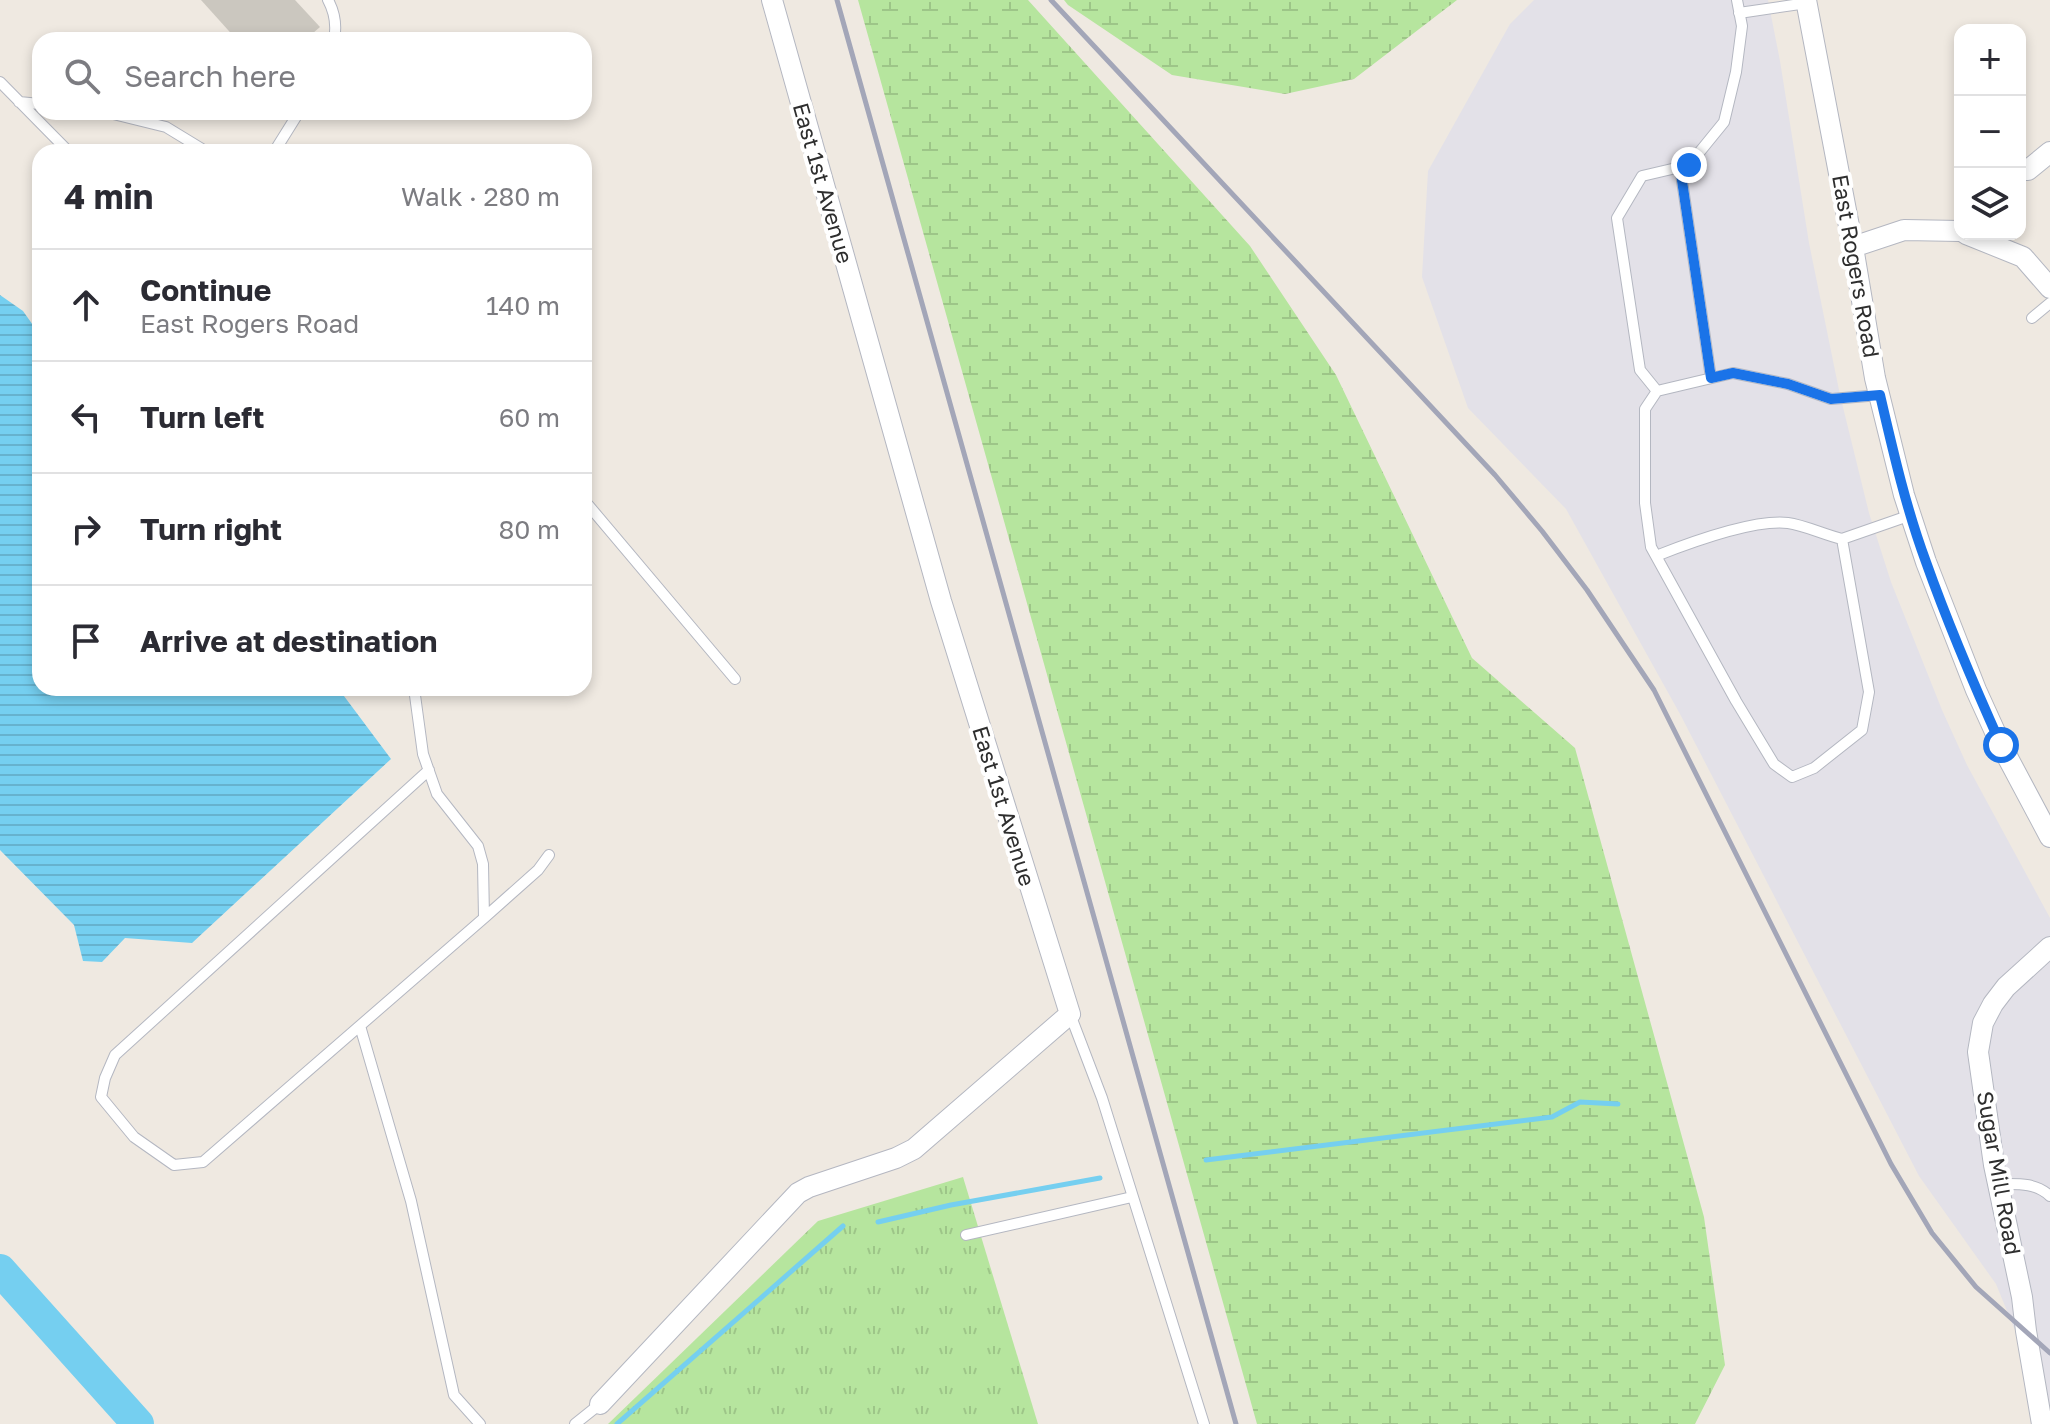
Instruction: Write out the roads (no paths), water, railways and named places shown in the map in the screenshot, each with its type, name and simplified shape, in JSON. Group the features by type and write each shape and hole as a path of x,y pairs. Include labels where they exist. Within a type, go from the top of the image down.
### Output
{"street":[{"name":"East 1st Avenue","path":"772,0 941,601 1070,1014"},
{"name":"East Rogers Road","path":"1807,2 1880,395 1911,515 1976,690 2001,745 2050,837"},
{"path":"2026,170 2050,152"},
{"path":"1853,247 1904,230 1954,227"},
{"path":"1988,240 2023,257 2050,288"},
{"name":"Sugar Mill Road","path":"2042,1424 2022,1297 1998,1184 1978,1052 1983,1023 1993,1004 2006,987 2050,947"},
{"path":"600,1404 798,1193 914,1149 1070,1014"}],"lane":[{"path":"328,0 336,32"},
{"path":"1657,391 1640,370 1617,218 1642,176 1689,165 1724,122 1736,72 1742,26 1737,0"},
{"path":"1739,13 1807,2"},
{"path":"0,82 32,115"},
{"path":"19,102 32,103"},
{"path":"37,120 61,144"},
{"path":"138,120 166,127 194,144"},
{"path":"279,144 294,120"},
{"path":"1680,167 1711,378"},
{"path":"2032,318 2050,303"},
{"path":"1842,539 1869,692 1862,730 1814,768 1792,777 1774,764 1651,547 1645,503 1645,409 1657,391 1733,373 1788,384 1831,399 1880,395"},
{"path":"592,509 735,679"},
{"path":"1656,556 1690,542 1760,524 1789,523 1842,539 1911,515"},
{"path":"415,696 423,754 437,794 478,846 483,864 484,918"},
{"path":"429,770 115,1055 101,1097 134,1137 174,1165 203,1162 484,918 538,870 549,855"},
{"path":"1070,1014 1102,1098 1204,1424"},
{"path":"360,1026 411,1201 454,1395 480,1424"},
{"path":"1998,1184 2030,1184 2050,1196"},
{"path":"966,1235 1132,1197"},
{"path":"575,1424 600,1404"}],"water":[{"path":"0,295 23,311 32,324 32,696 344,696 391,759 192,943 125,938 102,962 83,961 74,925 0,850"}],"waterway":[{"path":"1206,1160 1552,1117 1580,1102 1618,1104"},
{"path":"878,1222 951,1205 1100,1178"},
{"path":"617,1424 843,1226"},
{"path":"0,1270 138,1424"}],"railway":[{"path":"837,0 1236,1424"},
{"path":"1051,0 1495,475 1587,590 1654,690 1891,1164 1932,1233 1976,1287 2050,1353"}]}
